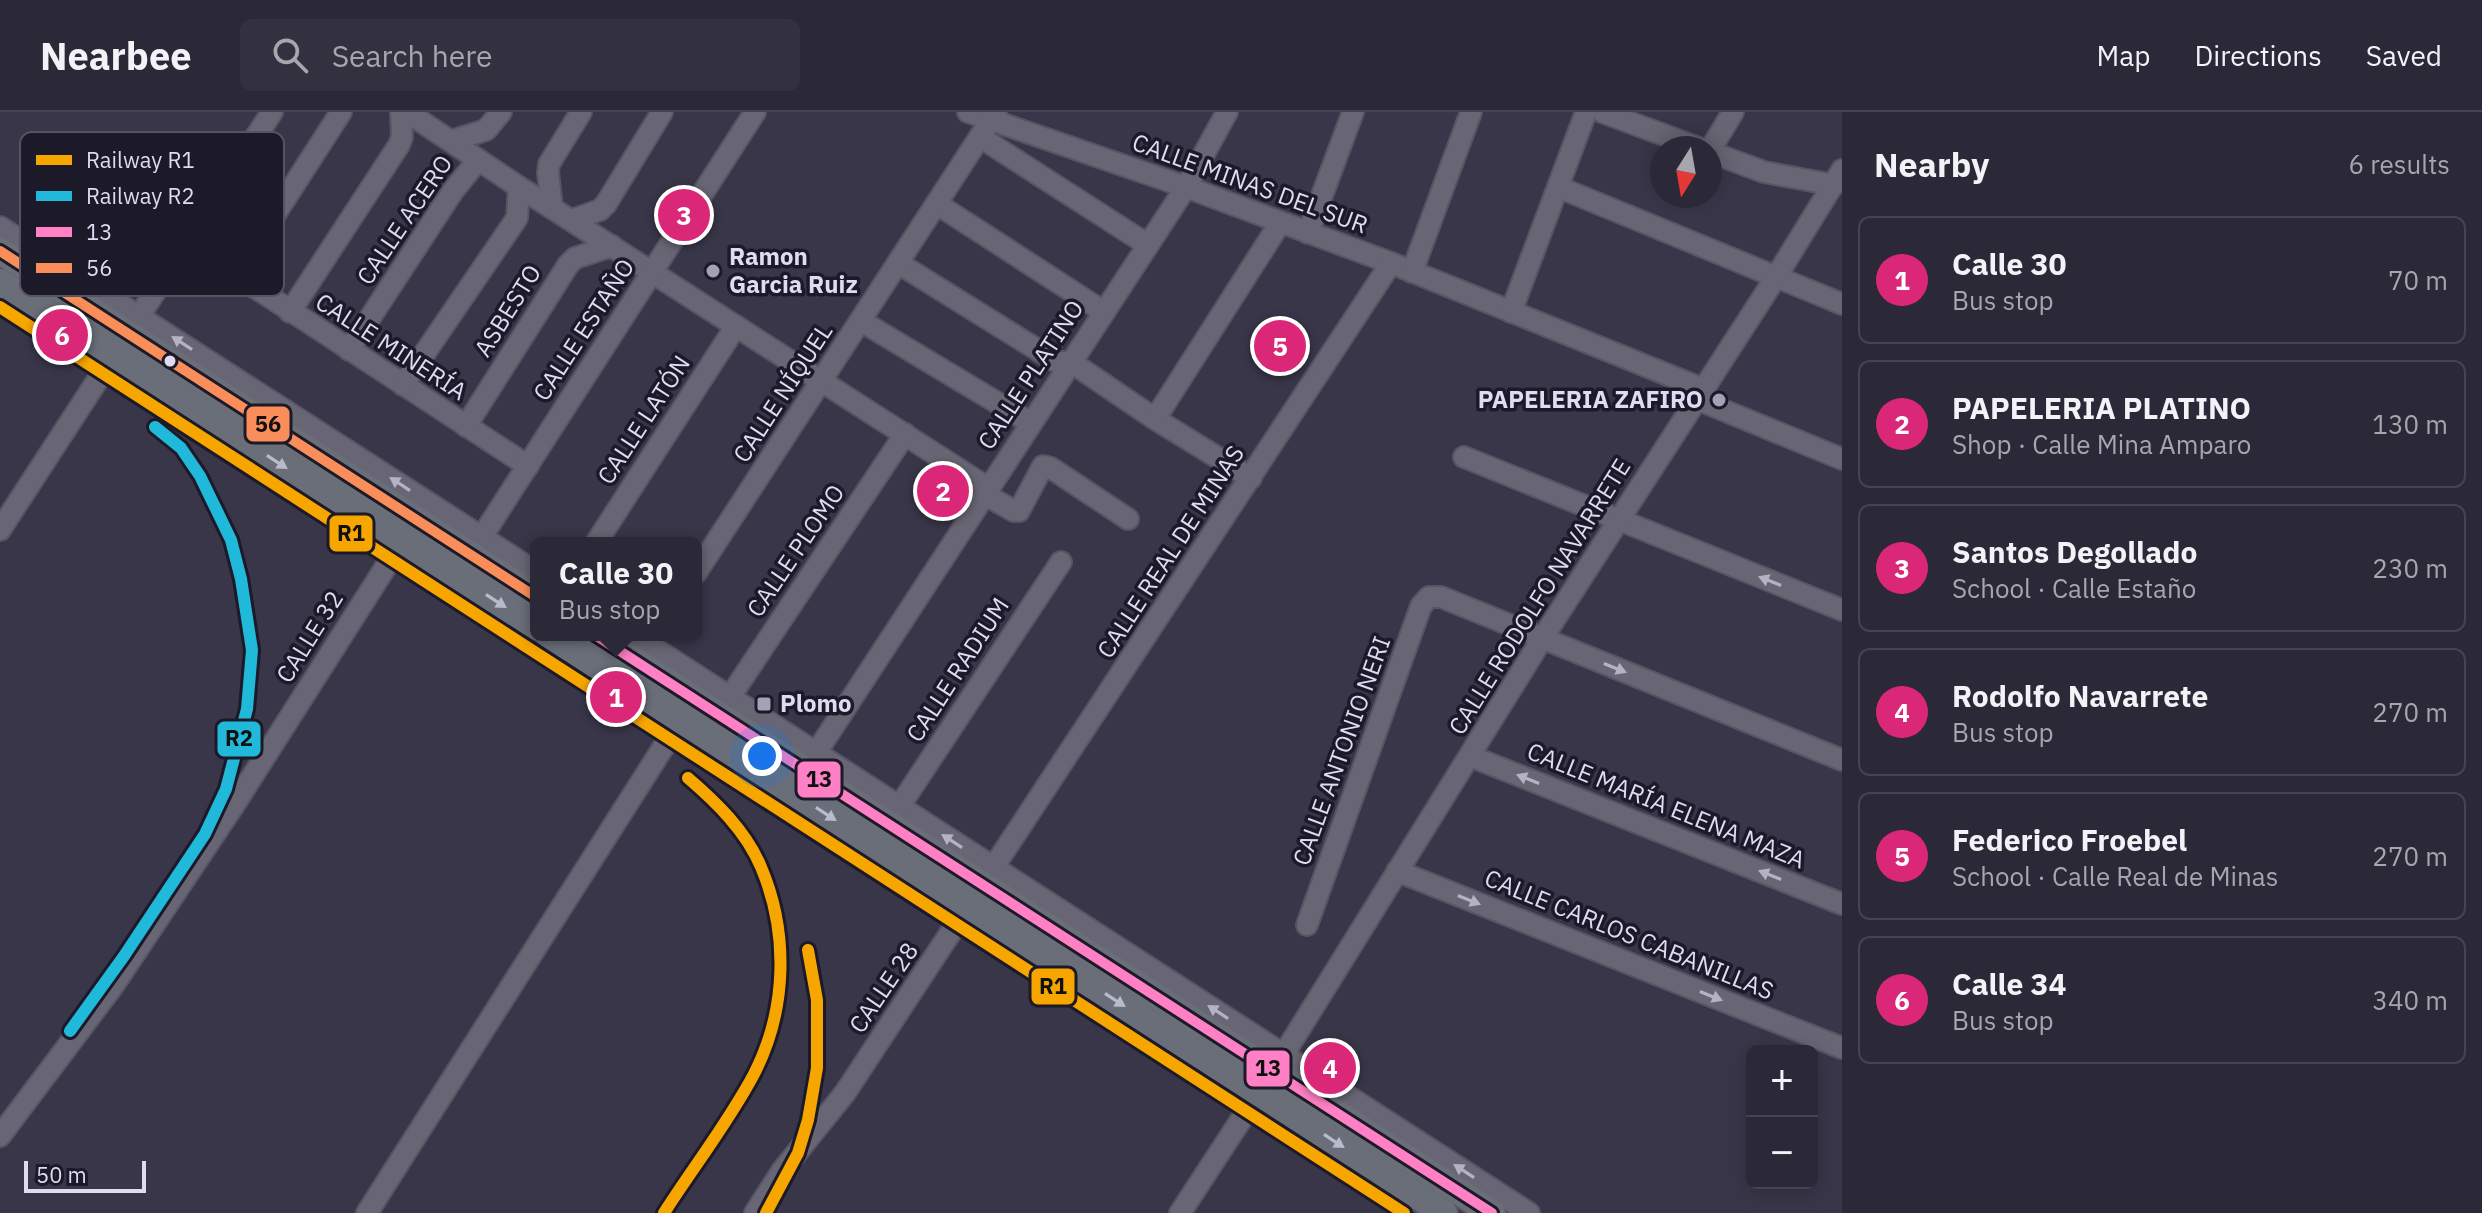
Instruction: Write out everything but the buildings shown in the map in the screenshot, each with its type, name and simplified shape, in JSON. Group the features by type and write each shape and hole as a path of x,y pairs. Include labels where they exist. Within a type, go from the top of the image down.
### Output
{"main road":[{"path":"0,251 20,264"},
{"path":"0,282 20,290"},
{"path":"34,296 128,335 401,542 470,556 530,593"},
{"path":"69,296 128,335 422,511 470,556 530,621"},
{"path":"562,641 694,700"},
{"path":"604,641 1492,1213"},
{"path":"1272,1073 1444,1213"}],"street":[{"path":"259,132 272,112"},
{"path":"284,200 341,112"},
{"path":"290,312 399,145 402,137 401,112"},
{"path":"407,112 432,120 451,141 478,160 905,434 1014,511 1019,511 1043,466 1051,468 1128,519"},
{"name":"CALLE ACERO","path":"451,141 486,130 501,112"},
{"path":"552,208 549,164 581,112"},
{"path":"572,220 600,210 606,204 662,112"},
{"name":"CALLE ESTAÑO","path":"470,556 755,112"},
{"name":"CALLE MINAS DEL SUR","path":"968,112 989,123 1186,187 1391,263 1693,385 1706,403 1842,459"},
{"name":"CALLE PLATINO","path":"816,753 1186,187 1227,112"},
{"path":"1308,233 1353,112"},
{"path":"1412,272 1471,112"},
{"path":"1511,312 1586,112"},
{"path":"1602,112 1667,136"},
{"path":"1719,136 1733,112"},
{"path":"989,123 1148,245"},
{"name":"CALLE NÍQUEL","path":"702,564 989,123"},
{"path":"1722,156 1764,172 1836,190"},
{"name":"CALLE ACERO","path":"349,350 453,191 478,160"},
{"path":"403,385 517,218 519,187"},
{"path":"1558,187 1842,304"},
{"name":"CALLE RODOLFO NAVARRETE","path":"1180,1213 1272,1073 1699,393 1836,190"},
{"path":"937,204 1104,312"},
{"path":"1155,419 1280,223"},
{"path":"0,227 20,244"},
{"name":"ASBESTO","path":"466,426 568,265 575,258 612,246"},
{"path":"898,263 1057,362 1071,362 1155,419 1251,478"},
{"name":"CALLE REAL DE MINAS","path":"982,886 1391,263"},
{"path":"82,296 128,335"},
{"path":"0,530 153,296"},
{"name":"CALLE MINERÍA","path":"267,296 528,466"},
{"path":"861,321 1031,423"},
{"name":"CALLE LATÓN","path":"600,537 736,326"},
{"name":"CALLE PLOMO","path":"730,697 905,434"},
{"path":"1464,457 1842,610"},
{"name":"CALLE 32","path":"0,1136 113,986 236,802 422,511"},
{"path":"470,556 530,571"},
{"name":"CALLE RADIUM","path":"899,807 1061,562"},
{"name":"CALLE ANTONIO NERI","path":"1307,925 1421,606 1429,597 1441,597 1542,639"},
{"path":"1542,639 1842,760"},
{"path":"648,641 694,700"},
{"path":"694,700 730,697 899,807 982,886"},
{"path":"367,1213 694,700"},
{"name":"CALLE MARÍA ELENA MAZA","path":"1470,756 1842,904"},
{"name":"CALLE CARLOS CABANILLAS","path":"1397,871 1842,1048"},
{"name":"CALLE 28","path":"755,1213 782,1171 845,1093 982,886"},
{"path":"1272,1073 1529,1213"}],"rail line":[{"name":"R1","path":"0,307 1404,1213"},
{"name":"R2","path":"70,1031 205,834 226,789 247,709 252,650 241,579 231,540 200,476 181,448 155,427"},
{"name":"R1","path":"664,1213 754,1074 773,1024 780,971 776,918 770,892 755,854 729,818 688,778"},
{"name":"R1","path":"766,1213 798,1153 808,1120 817,1068 817,1000 808,950"}],"transit line":[{"name":"56","path":"0,251 20,264"},
{"name":"56","path":"70,296 530,593"},
{"name":"13","path":"604,641 1492,1213"}],"place":[{"name":"Santos Degollado","path":"684,215"},
{"name":"Ramon Garcia Ruiz","path":"713,271"},
{"name":"Calle 34","path":"62,335"},
{"name":"Federico Froebel","path":"1280,346"},
{"name":"PAPELERIA ZAFIRO","path":"1719,400"},
{"name":"PAPELERIA PLATINO","path":"943,491"},
{"name":"Calle 30","path":"616,697"},
{"name":"Plomo","path":"764,704"},
{"name":"Rodolfo Navarrete","path":"1330,1068"}]}
